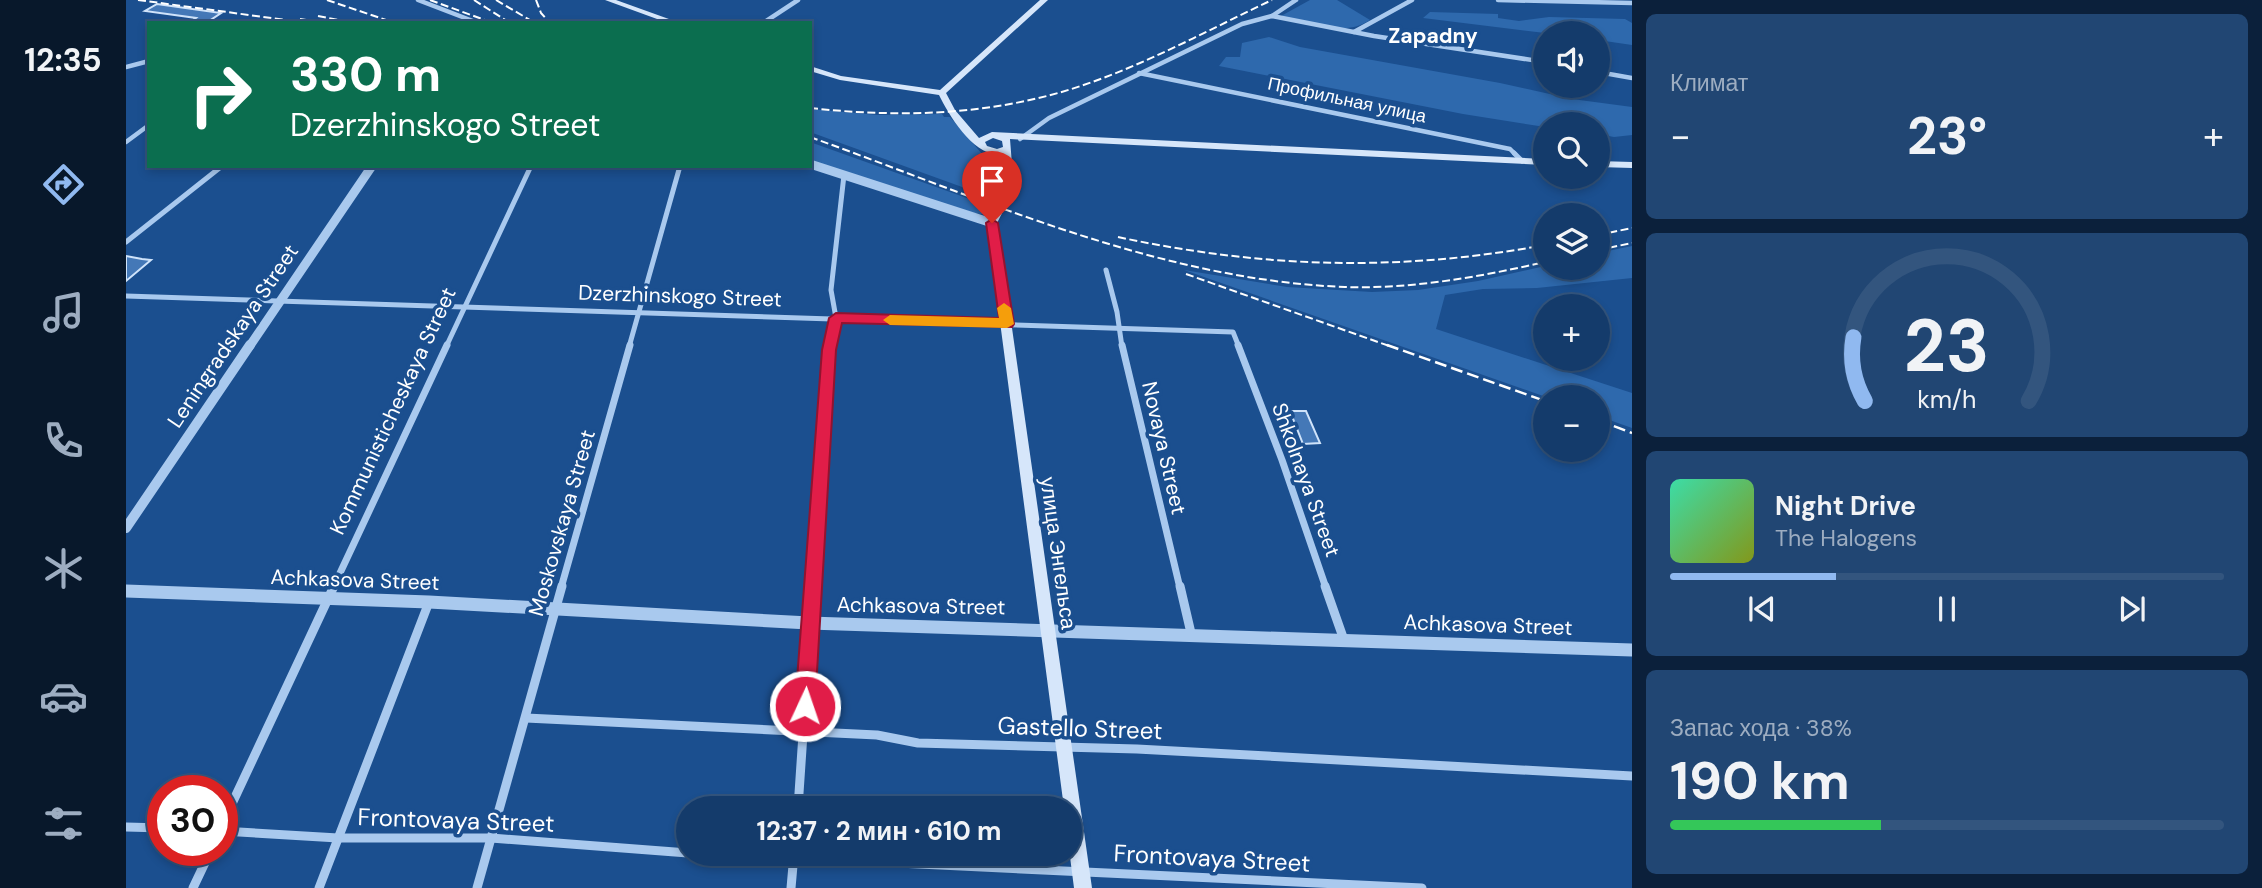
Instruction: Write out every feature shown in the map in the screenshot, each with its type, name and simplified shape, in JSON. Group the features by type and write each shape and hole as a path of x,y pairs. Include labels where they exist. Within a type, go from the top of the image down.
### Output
{"main road":[{"path":"608,0 670,21"},
{"path":"942,93 1044,0"},
{"path":"812,69 840,78 942,93"},
{"path":"942,93 951,111 1007,174 1011,185 1009,193 995,211 992,223"},
{"path":"967,130 1020,139 1522,161"},
{"path":"981,147 982,138 997,136 1007,140 1007,174"},
{"path":"981,147 993,152 1020,139"},
{"name":"Профильная улица","path":"1522,161 1533,161"},
{"path":"1610,164 1632,165"},
{"name":"улица Энгельса","path":"992,223 1083,888"}],"street":[{"path":"418,0 473,21"},
{"path":"766,21 797,0"},
{"path":"1020,139 1049,118 1242,24 1272,16 1296,0"},
{"path":"1347,33 1365,29 1388,12 1412,0"},
{"path":"1498,0 1632,3"},
{"path":"1272,16 1347,33 1533,60"},
{"path":"126,67 147,62"},
{"name":"Профильная улица","path":"1139,73 1510,149 1522,161"},
{"path":"1610,74 1632,78"},
{"path":"126,142 147,126"},
{"path":"812,165 992,223"},
{"path":"126,242 219,168"},
{"name":"Leningradskaya Street","path":"126,528 372,168"},
{"name":"Kommunisticheskaya Street","path":"238,790 530,168"},
{"name":"Moskovskaya Street","path":"477,888 679,168"},
{"path":"799,796 829,350 836,318 831,290 844,174"},
{"name":"Novaya Street","path":"1106,270 1191,633"},
{"name":"Dzerzhinskogo Street","path":"126,296 1117,326 1233,332"},
{"name":"Shkolnaya Street","path":"1233,332 1282,460 1344,640"},
{"name":"Achkasova Street","path":"126,591 327,597 809,623 1191,633 1632,650"},
{"path":"319,888 429,602"},
{"name":"Gastello Street","path":"526,718 877,736 918,743 1137,749 1632,776"},
{"path":"126,827 147,828"},
{"name":"Frontovaya Street","path":"238,832 338,838 491,838 676,852"},
{"path":"193,888 203,866"},
{"path":"791,888 793,866"},
{"name":"Frontovaya Street","path":"956,866 1422,888"}],"shaded area":[{"path":"1310,0 1337,0 1370,20 1349,28 1338,28 1281,16"},
{"path":"1430,12 1498,14 1498,18 1519,21 1549,17 1625,19 1632,23 1632,45 1610,42 1610,21 1533,21 1533,32 1423,18"},
{"path":"1269,37 1300,47 1533,90 1533,98 1568,98 1632,107 1632,135 1610,136 1610,112 1533,112 1533,125 1219,66 1226,57 1240,57 1242,43"},
{"path":"812,109 878,115 942,114 944,117 950,117 1003,178 1005,192 998,200 812,133"},
{"path":"812,143 992,207 988,215 974,213 812,162"},
{"path":"1632,246 1632,278 1537,288 1483,289 1445,295 1436,329 1533,361 1533,371 1565,371 1608,385 1533,385 1533,392 1184,270 1287,287 1372,292 1418,290 1533,269 1533,280 1610,280 1610,251"},
{"path":"1610,386 1632,393 1632,428 1610,420"}],"building":[{"path":"157,4 221,13 209,21 192,21 196,18 145,11"},
{"path":"126,256 142,259 151,260 126,281"},
{"path":"1290,411 1306,411 1320,443 1303,444"}],"railway":[{"path":"138,0 293,21"},
{"path":"327,0 389,21"},
{"path":"430,0 488,21"},
{"path":"474,0 507,21"},
{"path":"496,0 532,21"},
{"path":"536,0 541,13 548,21"},
{"path":"812,108 872,113 934,113 1027,101 1113,74 1272,0"},
{"path":"318,16 343,21"},
{"path":"300,19 314,21"},
{"path":"812,138 1073,233 1207,269 1276,281 1370,287 1421,284 1533,264"},
{"path":"1610,233 1632,228"},
{"path":"1118,237 1225,255 1331,263 1437,260 1533,247"},
{"path":"1610,248 1632,243"},
{"path":"1186,274 1392,347"},
{"path":"1387,345 1533,397"},
{"path":"1610,425 1632,433"}],"slow traffic":[{"path":"890,320 1007,324 1004,308"}],"district":[{"name":"Zapadny","path":"1433,36"}],"route":[{"path":"805,706 829,350 836,318 1007,324 992,223"}]}
